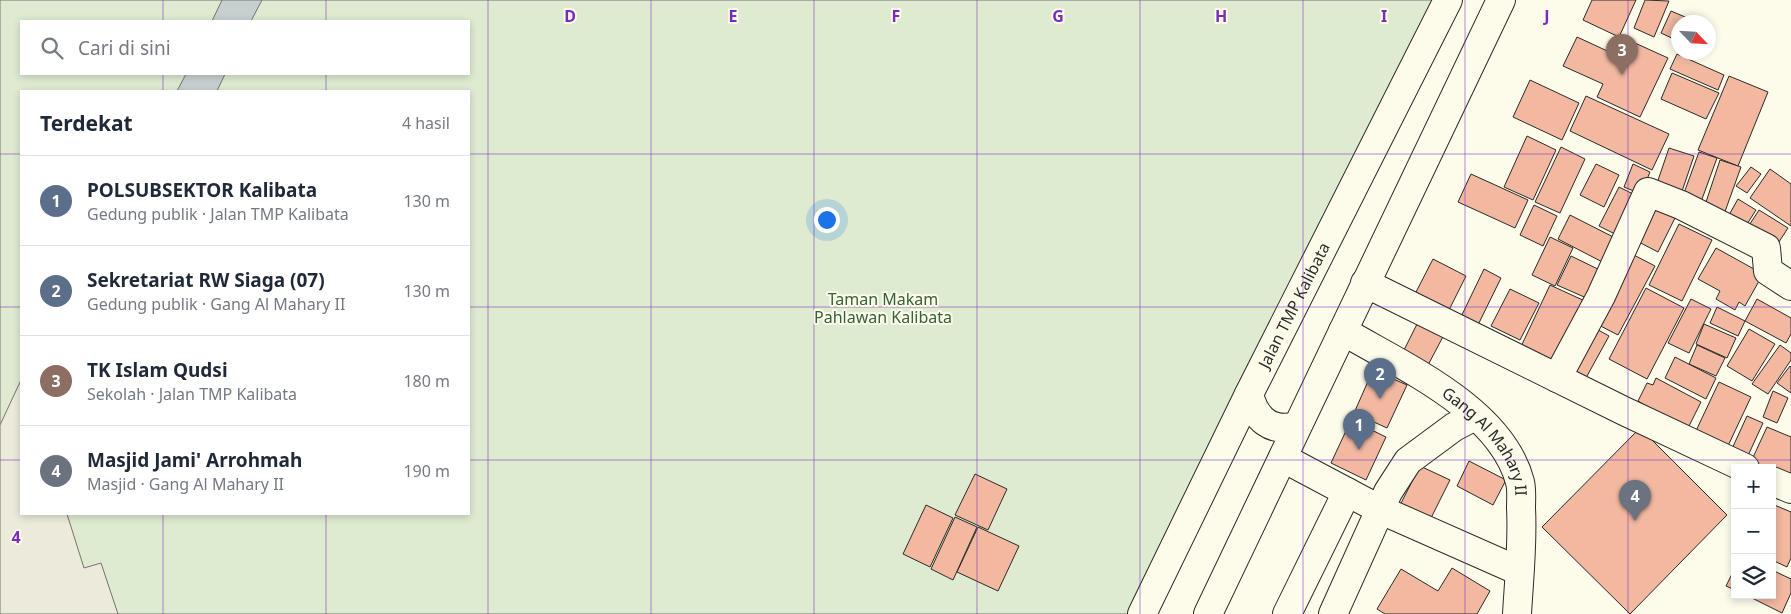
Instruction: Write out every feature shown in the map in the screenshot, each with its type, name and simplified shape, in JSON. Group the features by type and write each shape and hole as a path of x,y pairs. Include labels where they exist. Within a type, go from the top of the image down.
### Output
{"street":[{"name":"Jalan TMP Kalibata","path":"1142,614 1248,394 1448,0"},
{"path":"1208,614 1501,0"},
{"path":"1557,378 1601,296 1649,191 1766,248 1768,271 1791,286"},
{"path":"1365,283 1737,464"},
{"name":"Gang Al Mahary II","path":"1343,331 1454,397 1488,428 1510,454 1520,483 1522,531 1517,614"},
{"path":"1248,394 1252,408 1270,425 1285,429 1297,426"},
{"path":"1333,614 1388,492 1408,461 1454,427 1475,416"},
{"path":"1282,458 1381,510 1519,571"},
{"path":"1776,483 1791,489"},
{"path":"1287,614 1346,492"}],"green space":[{"name":"Taman Makam Pahlawan Kalibata","path":"0,0 1448,0 1144,614 0,614"}],"shaded area":[{"path":"222,0 262,0 252,20 212,20"},
{"path":"185,75 225,75 217,90 178,90"},
{"path":"20,382 20,515 67,515 84,568 101,563 118,614 0,614 0,425"}],"building":[{"path":"1592,0 1636,0 1619,37 1583,20"},
{"path":"1645,0 1669,1 1654,37 1634,28"},
{"path":"1671,11 1680,15 1671,15 1671,38 1661,33"},
{"path":"1577,37 1616,55 1624,38 1668,58 1640,117 1597,97 1603,84 1563,66"},
{"path":"1674,60 1690,60 1724,75 1718,90 1670,69"},
{"path":"1672,73 1719,93 1706,119 1661,99"},
{"path":"1729,76 1768,92 1738,166 1698,150"},
{"path":"1530,80 1579,103 1562,140 1513,117"},
{"path":"1586,96 1669,134 1652,170 1570,131"},
{"path":"1527,136 1556,150 1533,200 1504,187"},
{"path":"1561,147 1585,159 1560,213 1535,202"},
{"path":"1669,148 1694,156 1679,200 1654,192"},
{"path":"1699,152 1717,158 1698,210 1684,193"},
{"path":"1720,160 1741,167 1722,220 1702,214"},
{"path":"1596,164 1619,175 1604,207 1580,195"},
{"path":"1633,164 1650,172 1641,194 1624,187"},
{"path":"1751,167 1761,174 1747,193 1736,186"},
{"path":"1770,169 1791,184 1791,226 1750,198"},
{"path":"1471,174 1528,200 1515,228 1458,202"},
{"path":"1619,187 1637,196 1617,235 1599,226"},
{"path":"1652,199 1678,212 1658,252 1633,239"},
{"path":"1738,199 1756,210 1742,232 1725,222"},
{"path":"1534,205 1557,216 1543,246 1520,235"},
{"path":"1759,210 1788,228 1775,248 1746,230"},
{"path":"1570,215 1625,243 1612,267 1558,239"},
{"path":"1679,224 1712,240 1682,301 1649,285"},
{"path":"1550,237 1573,248 1555,286 1532,275"},
{"path":"1716,248 1763,274 1745,306 1739,302 1735,310 1716,299 1720,291 1698,279"},
{"path":"1628,252 1655,266 1618,335 1591,321"},
{"path":"1571,256 1604,272 1591,300 1557,285"},
{"path":"1433,259 1466,276 1448,312 1415,294"},
{"path":"1484,269 1501,278 1476,329 1459,321"},
{"path":"1550,285 1587,302 1555,373 1517,355"},
{"path":"1646,288 1684,308 1647,379 1609,359"},
{"path":"1510,289 1539,303 1520,340 1491,326"},
{"path":"1691,299 1711,309 1689,353 1668,343"},
{"path":"1757,299 1791,318 1791,334 1786,343 1745,321"},
{"path":"1717,307 1745,321 1738,336 1710,323"},
{"path":"1420,318 1446,331 1427,367 1402,354"},
{"path":"1704,324 1736,338 1727,358 1696,344"},
{"path":"1593,327 1609,336 1581,387 1564,378"},
{"path":"1749,329 1775,344 1752,381 1727,366"},
{"path":"1697,345 1725,358 1716,376 1689,364"},
{"path":"1780,345 1791,353 1791,360 1768,394 1752,384"},
{"path":"1675,357 1716,378 1706,399 1665,378"},
{"path":"1791,367 1791,393 1777,383"},
{"path":"1373,370 1407,385 1387,428 1354,413"},
{"path":"1656,378 1701,402 1684,436 1639,413 1643,404 1638,401 1647,383 1653,385"},
{"path":"1719,382 1751,397 1726,450 1694,435"},
{"path":"1773,391 1788,398 1777,423 1763,417"},
{"path":"1747,416 1763,423 1746,460 1730,453"},
{"path":"1351,420 1386,437 1366,480 1331,463"},
{"path":"1767,427 1791,437 1791,482 1776,471 1776,464 1750,464"},
{"path":"1640,428 1727,515 1630,614 1542,527"},
{"path":"1469,461 1506,480 1493,505 1457,486"},
{"path":"1420,466 1450,480 1429,522 1399,507"},
{"path":"975,474 1007,489 988,530 955,515"},
{"path":"926,505 953,518 930,567 903,554"},
{"path":"1776,506 1791,512 1791,558 1787,567 1776,562"},
{"path":"955,517 977,527 953,580 931,569"},
{"path":"978,527 1019,546 998,591 957,572"},
{"path":"1452,568 1490,591 1477,614 1385,614 1377,609 1401,569 1438,591"},
{"path":"1776,572 1791,579 1791,593 1782,613 1754,599 1776,599"},
{"path":"1731,576 1731,588 1726,586"}],"place":[{"name":"TK Islam Qudsi","path":"1622,75"},
{"name":"Sekretariat RW Siaga (07)","path":"1380,399"},
{"name":"POLSUBSEKTOR Kalibata","path":"1359,450"},
{"name":"Masjid Jami' Arrohmah","path":"1635,521"}]}
